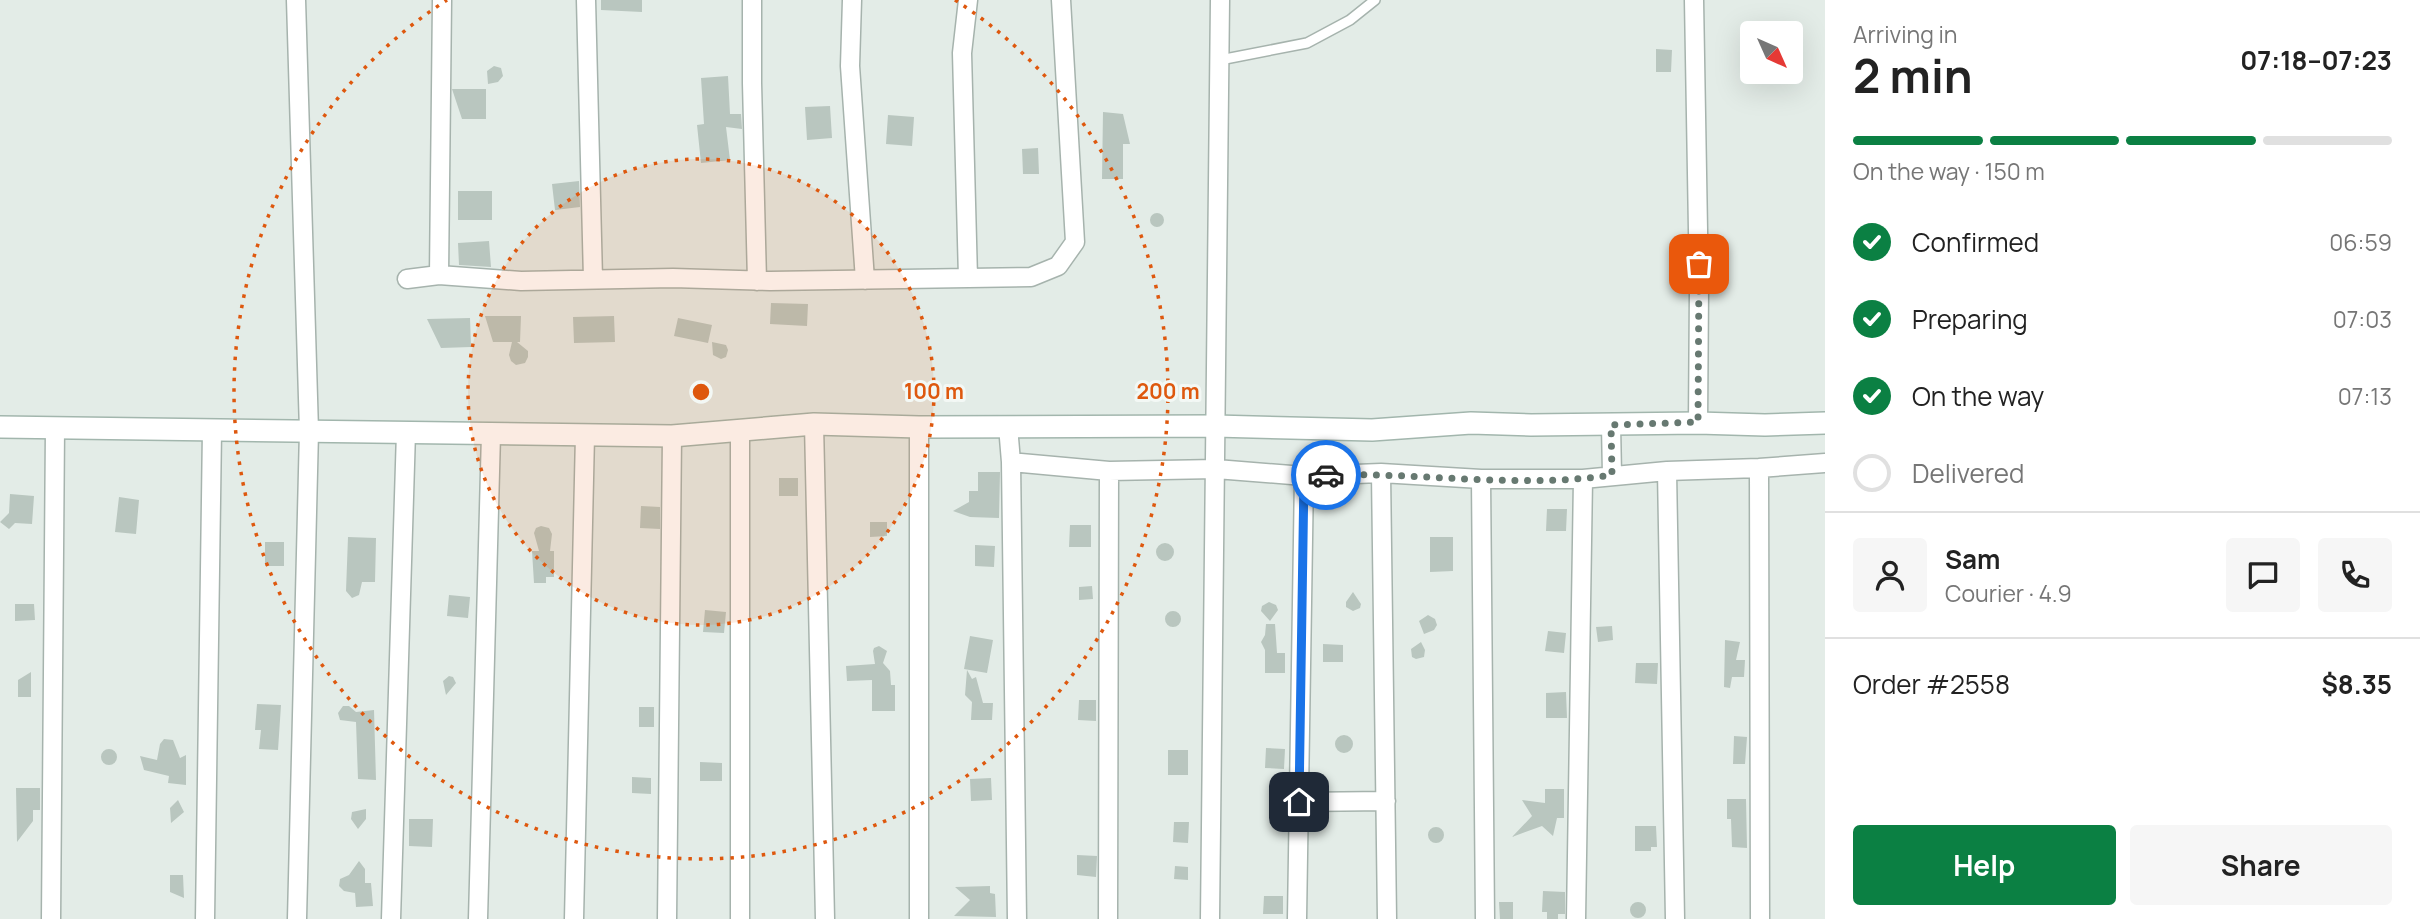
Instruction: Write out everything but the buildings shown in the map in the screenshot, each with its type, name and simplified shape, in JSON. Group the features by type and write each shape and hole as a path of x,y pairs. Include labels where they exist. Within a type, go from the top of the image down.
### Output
{"street":[{"path":"296,0 309,431 297,919"},
{"path":"439,275 442,0"},
{"path":"586,0 593,279"},
{"path":"752,0 757,281"},
{"path":"852,0 850,66 864,280"},
{"path":"968,0 962,53 968,278"},
{"path":"407,279 439,275 521,281 1031,277 1058,266 1075,242 1061,0"},
{"path":"1210,919 1220,0"},
{"path":"1694,0 1699,288 1698,422"},
{"path":"0,427 672,436 814,424 919,427 1216,426 1372,430 1471,423 1825,423"},
{"path":"814,424 825,919"},
{"path":"1611,425 1612,475"},
{"path":"1008,426 1017,919"},
{"path":"919,427 919,919"},
{"path":"51,919 55,428"},
{"path":"205,919 212,430"},
{"path":"740,430 740,919"},
{"path":"391,919 406,432"},
{"path":"478,919 491,433"},
{"path":"574,919 584,435"},
{"path":"667,919 672,436"},
{"path":"1010,461 1109,471 1216,469 1304,476 1381,473 1481,479 1583,480 1667,471 1825,463"},
{"path":"1759,468 1760,919"},
{"path":"1108,919 1109,471"},
{"path":"1667,471 1675,919"},
{"path":"1381,473 1387,919"},
{"path":"1297,919 1304,476"},
{"path":"1481,479 1485,919"},
{"path":"1576,919 1583,480"},
{"path":"1299,802 1386,801"}],"lane":[{"path":"1220,60 1307,43 1350,20 1375,0"}],"way so far":[{"path":"1326,475 1381,473 1481,479 1583,480 1612,475 1611,425 1698,422 1699,264"}],"route":[{"path":"1299,802 1304,476 1326,475"}]}
